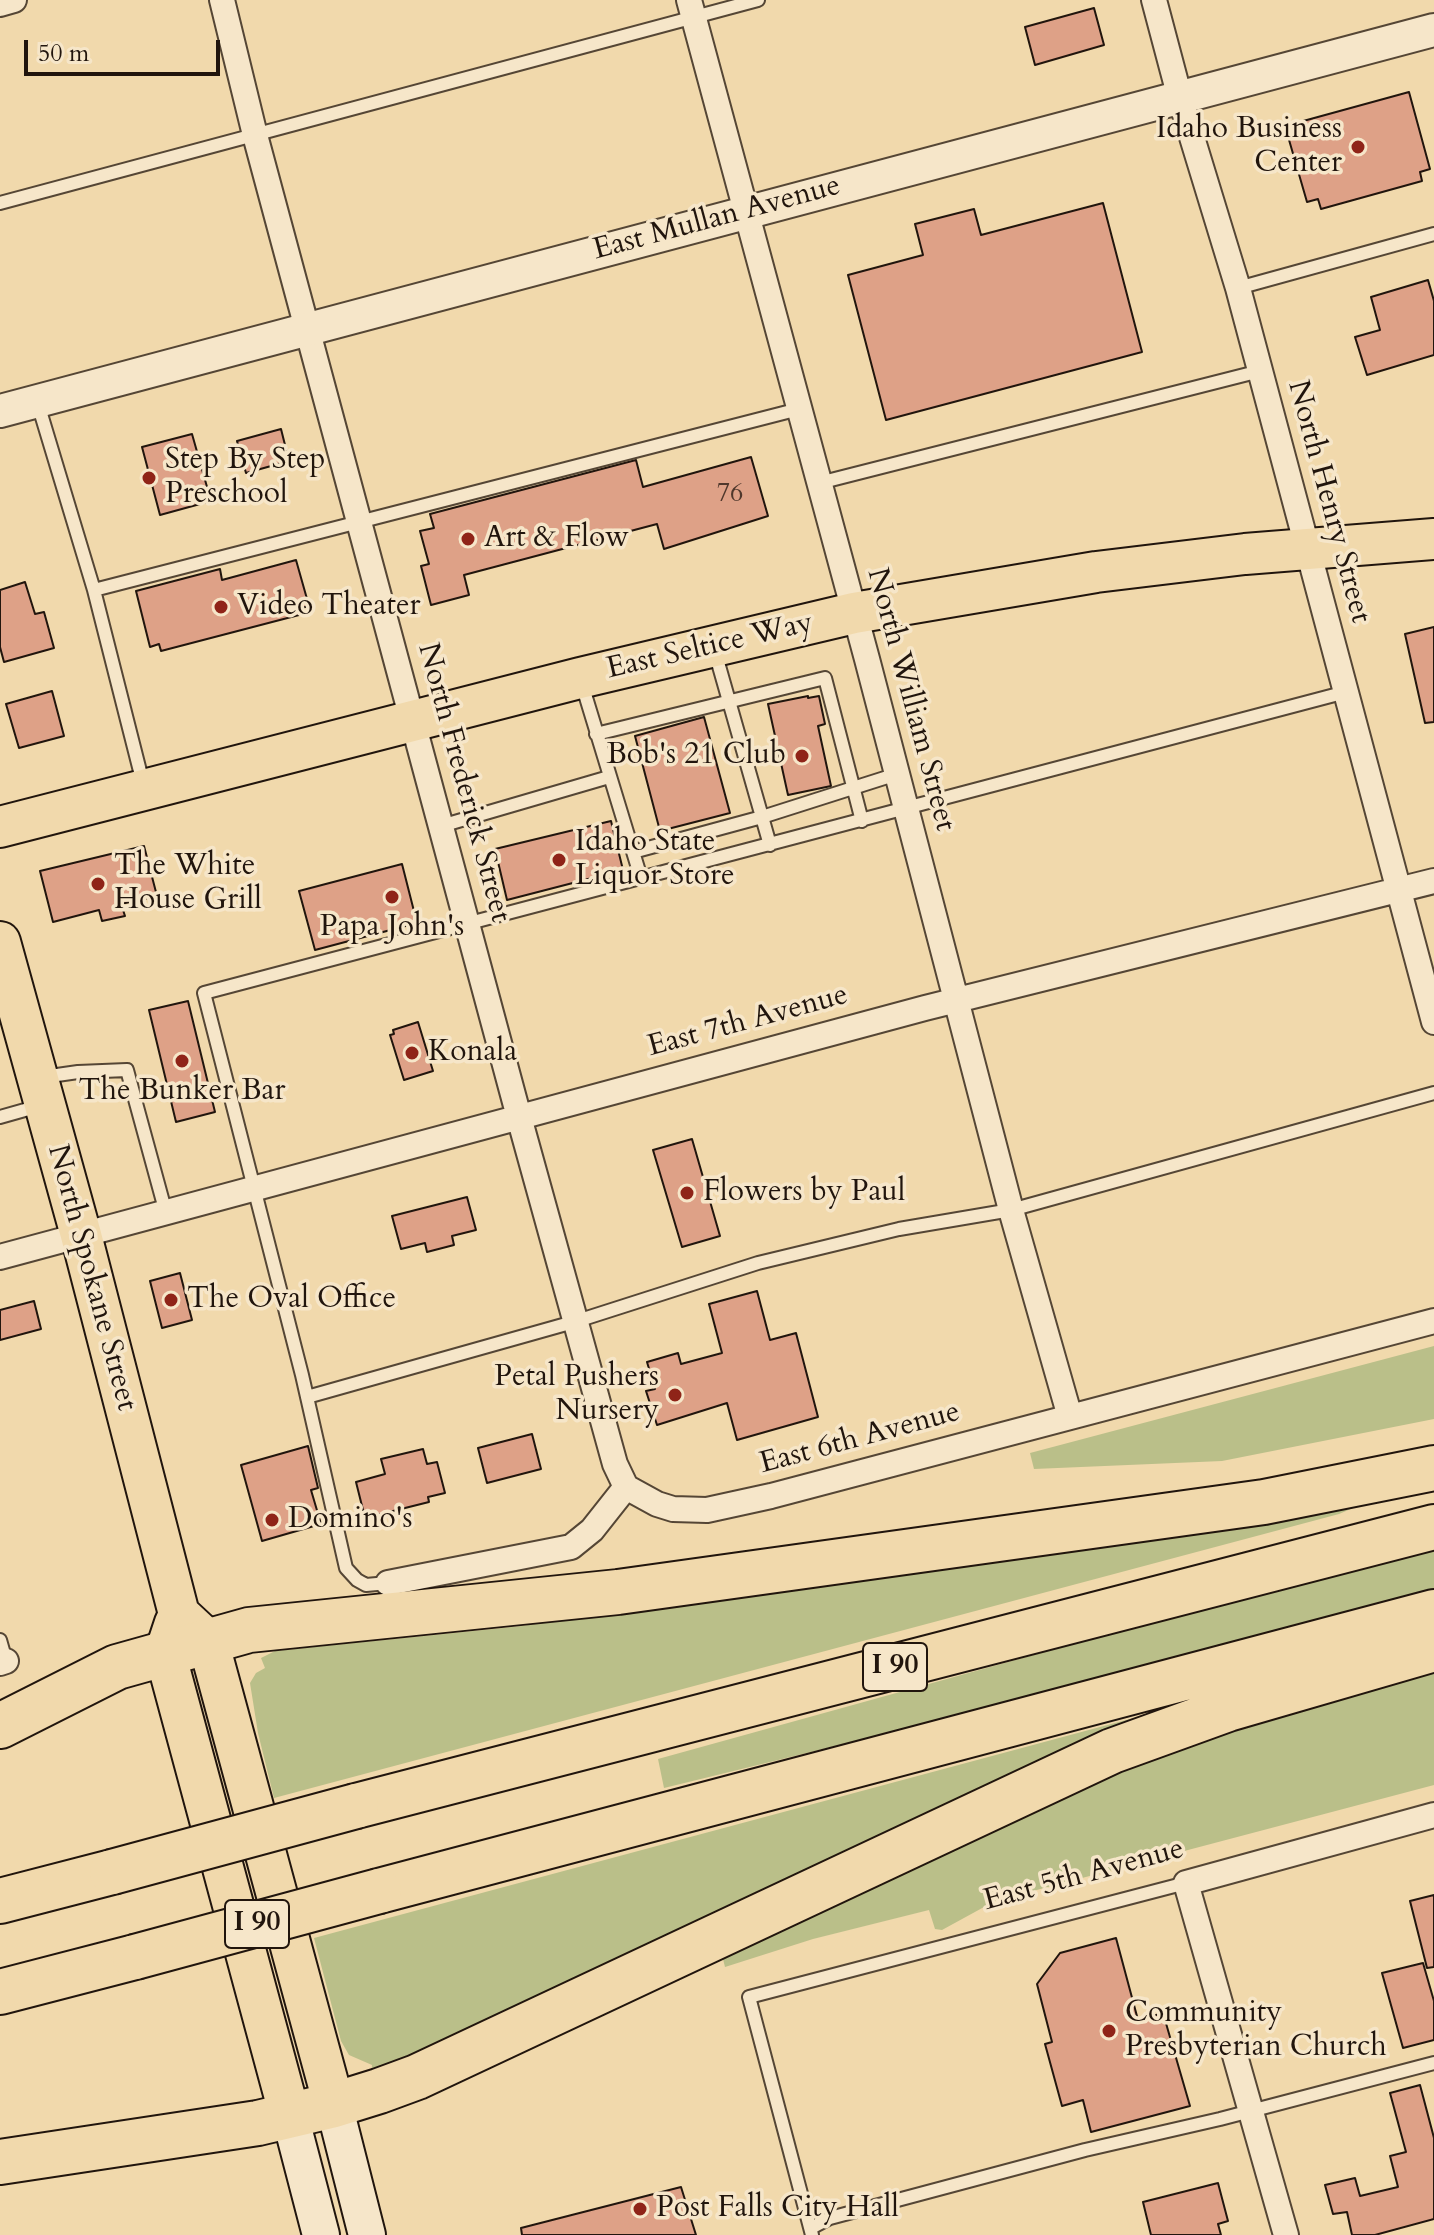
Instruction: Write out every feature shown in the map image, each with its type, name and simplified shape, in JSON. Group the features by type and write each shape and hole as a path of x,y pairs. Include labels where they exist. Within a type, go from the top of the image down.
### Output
{"highway":[{"path":"0,1726 184,1636 618,1592 1264,1502 1434,1468"},
{"name":"I 90","path":"0,1901 1434,1527"},
{"name":"I 90","path":"0,1992 1434,1612"},
{"path":"0,2162 290,2116 334,2105 417,2077 1112,1751 1228,1709 1434,1649"}],"main road":[{"name":"East Seltice Way","path":"0,827 412,720 854,613 1096,572 1307,548 1434,539"},
{"name":"North Spokane Street","path":"0,942 6,992 41,1091 81,1235 184,1636 290,2116 321,2235"},
{"name":"North Spokane Street","path":"184,1636 334,2105 367,2235"}],"street":[{"path":"0,4 14,0"},
{"name":"North Frederick Street","path":"222,0 255,135 519,1117 615,1464 626,1487"},
{"name":"North Henry Street","path":"1154,0 1180,98 1238,288 1434,1022"},
{"name":"North William Street","path":"691,9 907,809 1011,1210 1070,1417"},
{"name":"East Mullan Avenue","path":"0,411 1434,30"},
{"name":"East 7th Avenue","path":"0,1257 957,1000 1434,881"},
{"name":"East 6th Avenue","path":"626,1487 673,1509 707,1510 771,1496 1434,1321"},
{"path":"388,1583 571,1547 592,1530 626,1487"},
{"name":"East 5th Avenue","path":"1186,1883 1434,1815"},
{"path":"1186,1883 1286,2235"}],"lane":[{"path":"0,203 255,135 691,9 758,0"},
{"path":"1238,288 1434,234"},
{"path":"819,483 1260,371"},
{"path":"37,401 94,590 145,790"},
{"path":"94,590 799,409"},
{"path":"713,646 770,845"},
{"path":"580,678 641,878"},
{"path":"596,734 825,678 862,821"},
{"path":"388,1583 366,1585 346,1568 307,1397 204,993 1346,692"},
{"path":"633,852 762,817 897,774"},
{"path":"441,826 609,777"},
{"path":"0,1117 78,1072 127,1070 166,1213"},
{"path":"307,1397 577,1321 758,1263 899,1229 1011,1210 1434,1093"},
{"name":"East 5th Avenue","path":"811,2232 749,1997 1186,1883"},
{"path":"811,2232 830,2218 1071,2153 1252,2111 1434,2063"}],"green space":[{"path":"1434,1346 1434,1419 1222,1461 1034,1469 1030,1453"},
{"path":"1360,1505 1339,1514 274,1798 258,1733 250,1683 256,1673 265,1668 261,1658 275,1651 522,1626 794,1581"},
{"path":"1434,1544 1434,1593 1027,1699 664,1788 658,1759"},
{"path":"1434,1664 1434,1785 995,1901 942,1930 935,1929 929,1910 813,1939 725,1967 722,1955 1150,1751"},
{"path":"1223,1694 371,2078 372,2065 349,2055 341,2041 314,1938"}],"building":[{"path":"1094,8 1104,45 1035,65 1025,27"},
{"name":"Idaho Business Center","path":"1409,92 1430,169 1420,172 1422,181 1321,209 1318,199 1307,202 1285,126"},
{"path":"1103,203 1142,352 886,420 848,275 923,255 915,224 974,209 981,235"},
{"path":"1428,280 1434,301 1434,355 1367,375 1355,337 1380,330 1371,297"},
{"path":"281,429 289,461 246,473 237,441"},
{"path":"192,434 211,501 160,515 142,447"},
{"path":"751,457 768,516 664,549 657,524 464,575 469,595 431,605 421,566 429,564 420,531 434,528 430,514 636,460 643,487"},
{"name":"Video Theater","path":"296,560 309,606 297,609 299,615 161,651 159,644 150,647 136,591 220,569 222,580"},
{"path":"25,582 35,614 44,612 54,648 4,662 0,647 0,590"},
{"path":"1434,627 1434,722 1425,723 1405,634"},
{"path":"52,691 64,736 19,748 6,704"},
{"name":"Bob's 21 Club","path":"819,696 825,724 818,726 831,786 788,795 768,704"},
{"path":"704,717 730,813 660,831 635,736"},
{"name":"Idaho State Liquor Store","path":"611,821 623,870 507,900 495,849"},
{"name":"The White House Grill","path":"144,846 157,896 121,904 125,916 102,921 99,910 53,922 40,871"},
{"path":"402,864 417,923 315,950 299,891"},
{"name":"The Bunker Bar","path":"188,1001 215,1112 176,1122 149,1010"},
{"name":"Konala","path":"418,1022 433,1071 404,1080 390,1035 394,1034 393,1030"},
{"name":"Flowers by Paul","path":"692,1139 720,1236 682,1247 653,1150"},
{"path":"467,1197 476,1230 452,1236 454,1245 427,1252 425,1243 401,1249 392,1216"},
{"name":"The Oval Office","path":"180,1273 192,1320 162,1328 150,1281"},
{"path":"757,1291 770,1340 796,1333 818,1417 737,1440 727,1403 657,1425 646,1391 655,1389 647,1362 678,1353 681,1364 722,1353 709,1304"},
{"path":"34,1301 41,1329 0,1340 0,1310"},
{"path":"532,1434 541,1469 487,1483 478,1448"},
{"path":"308,1446 318,1488 311,1490 321,1524 262,1541 241,1465"},
{"path":"423,1449 427,1464 437,1462 445,1493 428,1497 429,1502 365,1518 356,1482 385,1474 381,1459"},
{"path":"1434,1895 1434,1967 1427,1968 1410,1901"},
{"name":"Community Presbyterian Church","path":"1116,1938 1138,2020 1163,2013 1190,2106 1091,2132 1083,2100 1062,2106 1045,2044 1052,2042 1037,1984 1060,1953"},
{"path":"1423,1963 1434,2001 1434,2040 1403,2048 1382,1973"},
{"path":"1420,2085 1434,2138 1434,2219 1375,2235 1352,2235 1347,2212 1333,2214 1325,2185 1355,2178 1360,2196 1398,2187 1390,2156 1406,2152 1390,2093"},
{"path":"1218,2183 1228,2221 1218,2224 1221,2235 1151,2235 1143,2202"},
{"name":"Post Falls City Hall","path":"681,2187 696,2235 522,2235 521,2228"}],"place":[{"name":"Idaho Business Center","path":"1358,147"},
{"name":"Step By Step Preschool","path":"149,478"},
{"name":"Art & Flow","path":"468,539"},
{"name":"Video Theater","path":"221,607"},
{"name":"Bob's 21 Club","path":"802,756"},
{"name":"Idaho State Liquor Store","path":"559,860"},
{"name":"The White House Grill","path":"98,884"},
{"name":"Papa John's","path":"392,897"},
{"name":"Konala","path":"412,1053"},
{"name":"The Bunker Bar","path":"182,1061"},
{"name":"Flowers by Paul","path":"687,1193"},
{"name":"The Oval Office","path":"171,1300"},
{"name":"Petal Pushers Nursery","path":"675,1395"},
{"name":"Domino's","path":"272,1520"},
{"name":"Community Presbyterian Church","path":"1109,2031"},
{"name":"Post Falls City Hall","path":"640,2209"}]}
